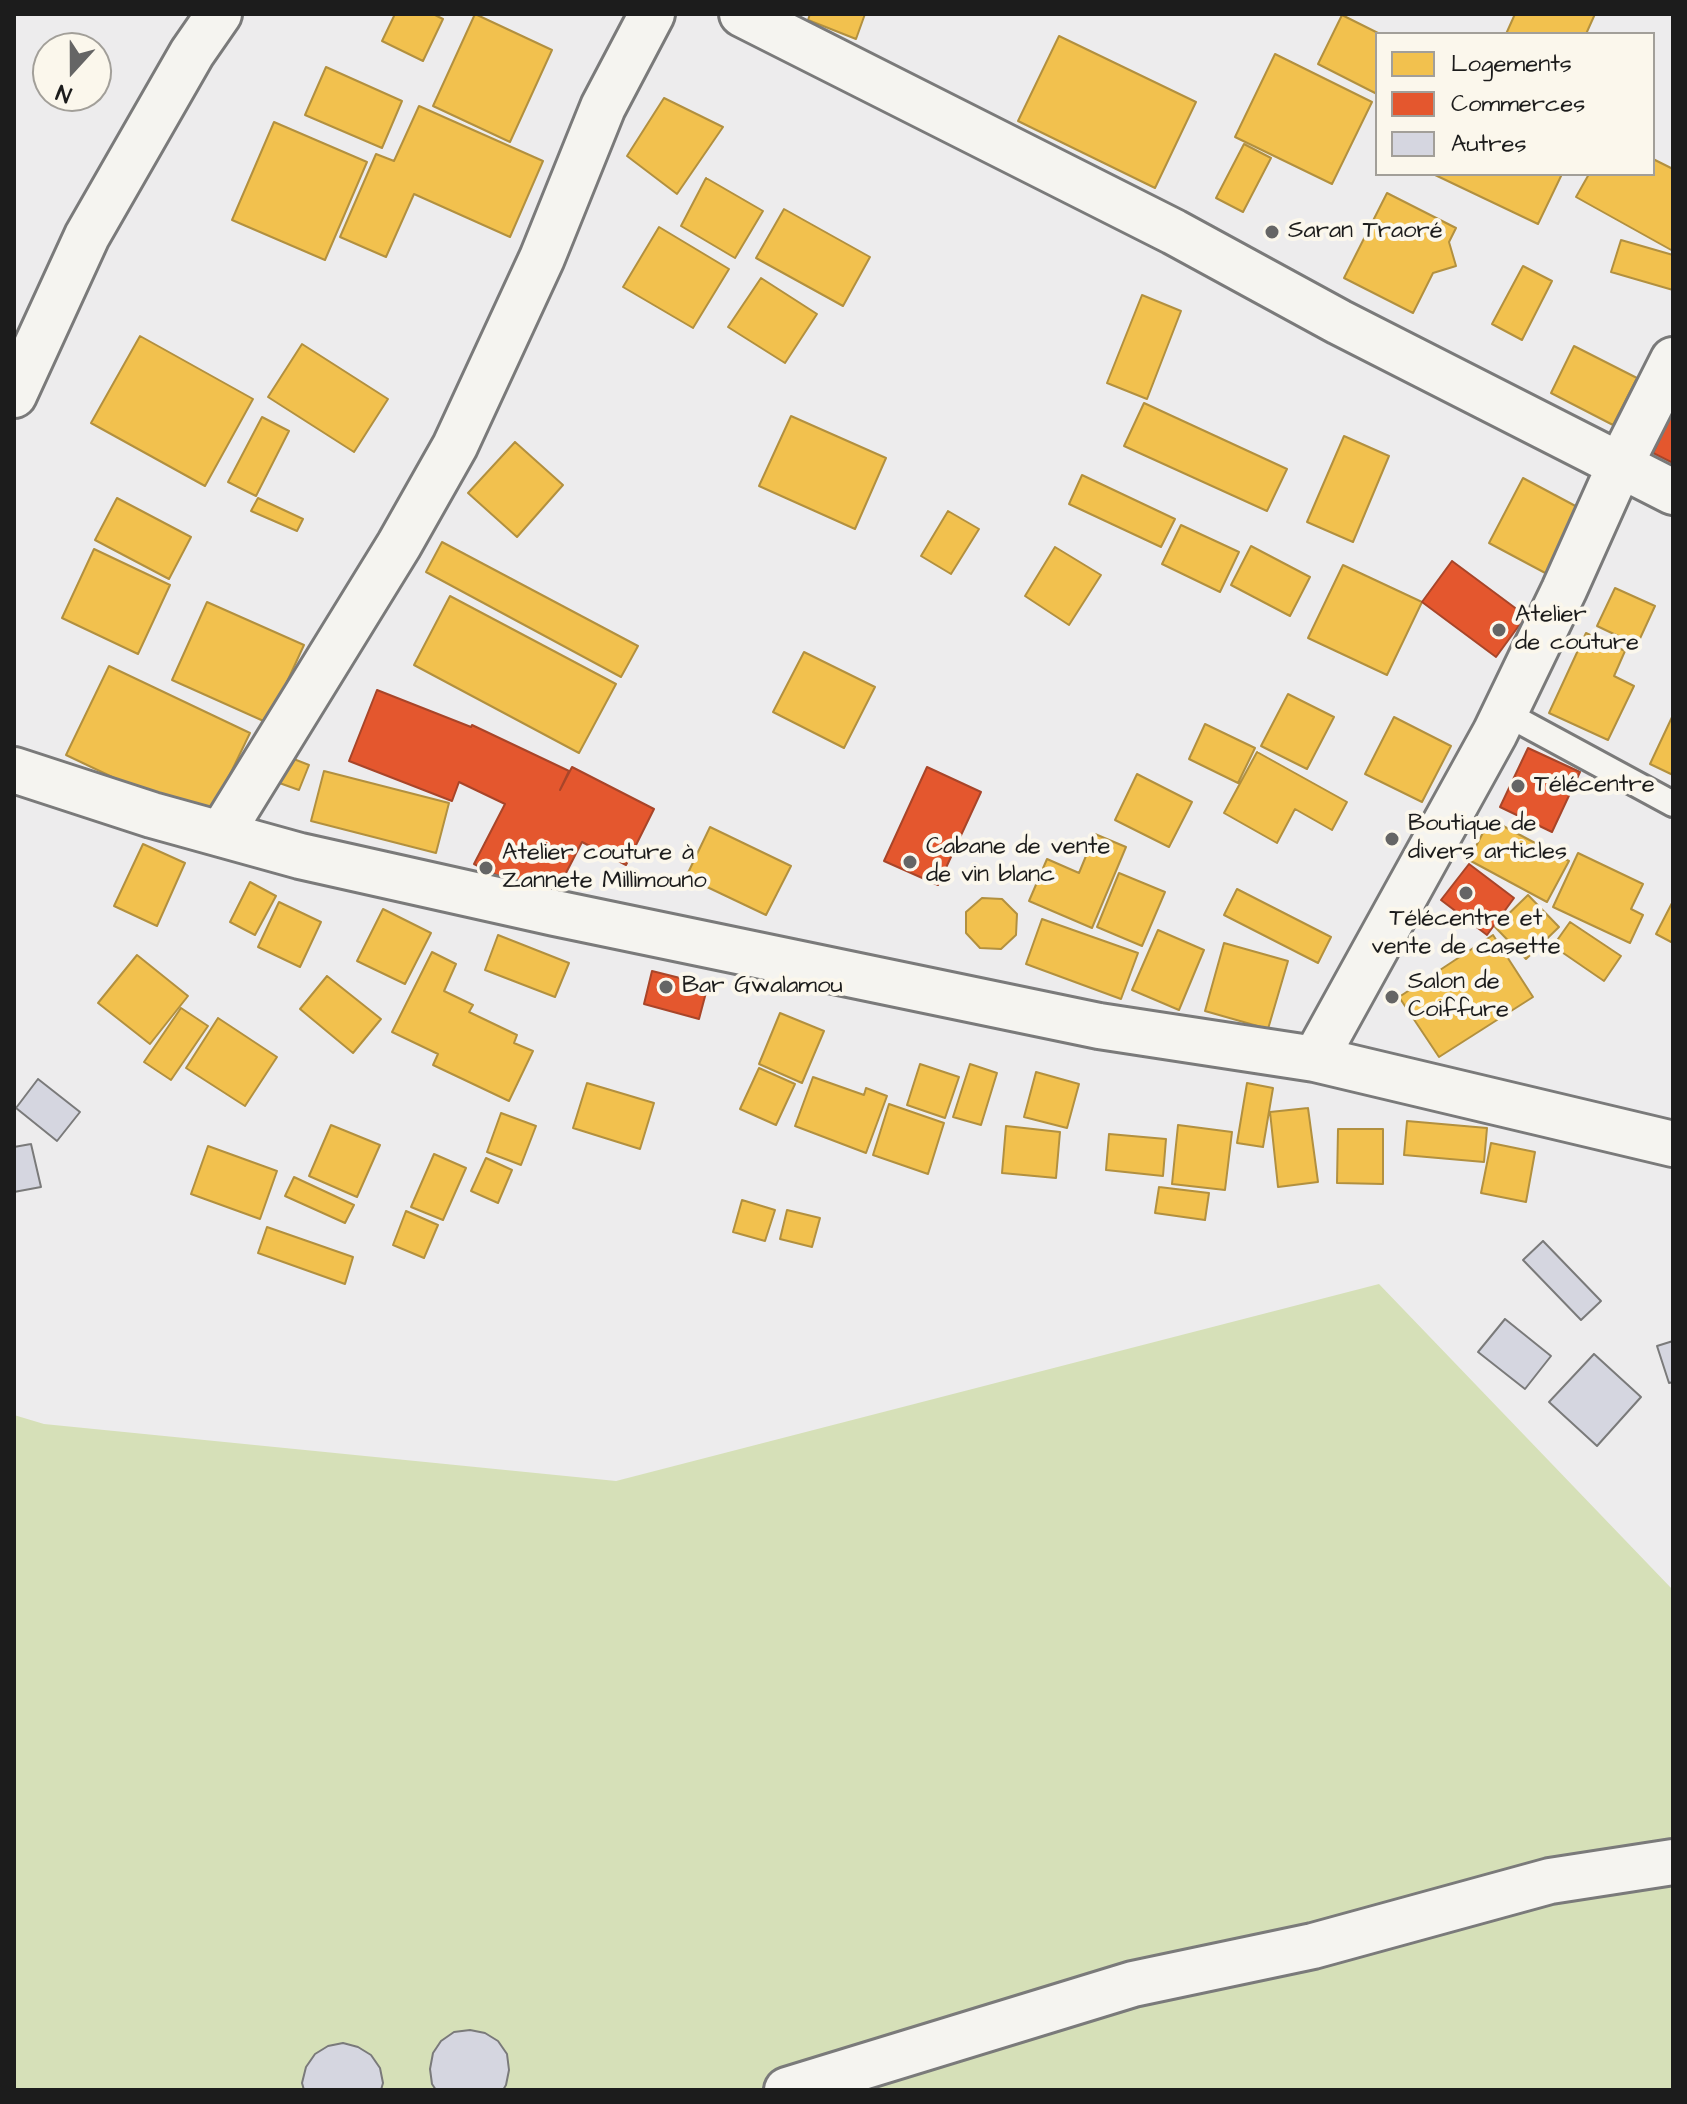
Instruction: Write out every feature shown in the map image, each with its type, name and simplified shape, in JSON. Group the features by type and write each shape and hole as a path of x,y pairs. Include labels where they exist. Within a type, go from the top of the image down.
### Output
{"street":[{"path":"14,395 87,236 192,53 219,14"},
{"path":"221,834 399,545 455,446 542,258 603,107 652,14"},
{"path":"742,14 1174,232 1339,322 1673,492"},
{"path":"1315,1059 1505,713 1620,465 1673,360"},
{"path":"14,770 152,815 300,856 555,913 1099,1026 1315,1059 1673,1144"},
{"path":"787,2090 1133,1984 1313,1946 1550,1881 1673,1862"}],"lane":[{"path":"1505,713 1673,804"}],"green space":[{"path":"1379,1284 1673,1590 1673,2090 14,2090 14,1415 44,1424 616,1481"}],"building: Logements":[{"path":"395,14 433,14 443,19 423,61 382,41"},
{"path":"475,14 552,50 510,142 433,106"},
{"path":"810,14 865,14 856,39 808,20"},
{"path":"1515,14 1595,14 1587,32 1507,32"},
{"path":"1342,15 1376,32 1375,93 1318,64"},
{"path":"1059,36 1196,102 1155,188 1018,121"},
{"path":"1275,54 1372,102 1332,184 1235,137"},
{"path":"326,67 402,101 382,148 305,115"},
{"path":"664,98 723,127 677,194 627,156"},
{"path":"419,106 543,161 510,237 414,194 386,257 340,237 376,154 394,161"},
{"path":"274,122 367,162 325,260 232,220"},
{"path":"1244,144 1271,158 1243,212 1216,198"},
{"path":"1655,160 1673,169 1673,251 1576,197 1588,176 1655,176"},
{"path":"1437,176 1561,176 1538,224"},
{"path":"706,178 763,211 735,258 681,226"},
{"path":"1387,193 1456,228 1449,242 1456,266 1433,273 1413,313 1344,278"},
{"path":"784,209 870,257 843,306 756,258"},
{"path":"659,227 729,269 693,328 623,287"},
{"path":"1621,240 1673,255 1673,290 1611,272"},
{"path":"1523,266 1552,281 1522,340 1492,324"},
{"path":"761,278 817,314 785,363 728,327"},
{"path":"1142,295 1181,311 1147,399 1107,383"},
{"path":"140,336 253,399 205,486 91,423"},
{"path":"302,344 388,399 354,452 268,397"},
{"path":"1574,346 1637,378 1613,425 1551,393"},
{"path":"1144,403 1287,469 1267,511 1124,446"},
{"path":"791,416 886,458 855,529 759,486"},
{"path":"262,417 289,431 256,496 228,482"},
{"path":"1344,436 1389,456 1353,542 1307,522"},
{"path":"515,442 563,485 517,537 468,493"},
{"path":"1082,475 1175,519 1161,547 1069,504"},
{"path":"1523,478 1583,510 1549,575 1489,543"},
{"path":"117,498 191,537 169,579 95,540"},
{"path":"258,498 303,519 297,531 251,511"},
{"path":"948,511 979,529 951,574 921,556"},
{"path":"1181,525 1239,552 1220,592 1162,564"},
{"path":"442,542 638,646 621,677 426,572"},
{"path":"1251,546 1310,577 1290,616 1231,585"},
{"path":"1055,547 1101,575 1069,625 1025,596"},
{"path":"94,549 170,585 138,654 62,618"},
{"path":"1343,565 1422,602 1387,675 1308,638"},
{"path":"1615,588 1655,606 1637,645 1597,626"},
{"path":"450,596 616,684 579,753 414,665"},
{"path":"207,602 304,645 268,723 172,680"},
{"path":"1586,633 1625,651 1614,676 1634,686 1608,740 1549,713"},
{"path":"804,652 875,687 844,748 773,712"},
{"path":"109,666 250,733 207,822 66,755"},
{"path":"1288,694 1334,717 1307,769 1261,746"},
{"path":"1673,715 1673,775 1650,764"},
{"path":"1394,717 1451,746 1422,802 1365,774"},
{"path":"1205,724 1255,748 1238,783 1189,759"},
{"path":"1257,752 1347,802 1332,830 1295,809 1277,843 1224,813"},
{"path":"281,754 309,765 299,790 271,780"},
{"path":"324,771 449,803 436,853 311,821"},
{"path":"1137,774 1192,802 1169,847 1115,820"},
{"path":"1490,819 1569,861 1547,902 1469,860"},
{"path":"710,827 791,866 766,915 686,877"},
{"path":"1095,834 1126,847 1092,928 1029,901 1047,859 1079,873"},
{"path":"143,844 185,863 157,926 114,906"},
{"path":"1578,853 1643,884 1631,909 1643,915 1630,943 1553,907"},
{"path":"1119,873 1165,892 1142,946 1097,927"},
{"path":"250,882 276,896 255,935 230,922"},
{"path":"1237,889 1331,937 1318,963 1224,915"},
{"path":"1528,895 1559,927 1526,959 1495,927"},
{"path":"982,898 1002,899 1017,914 1016,935 1001,949 980,948 966,933 966,912"},
{"path":"1673,901 1673,943 1656,934"},
{"path":"279,902 321,922 300,967 258,947"},
{"path":"383,909 431,933 405,984 357,961"},
{"path":"1042,919 1138,953 1121,999 1026,964"},
{"path":"1570,922 1621,956 1604,981 1553,946"},
{"path":"1158,930 1204,950 1179,1010 1132,990"},
{"path":"498,935 569,963 555,997 485,970"},
{"path":"1493,935 1533,997 1439,1057 1399,997"},
{"path":"1224,943 1288,961 1268,1029 1205,1011"},
{"path":"432,952 456,964 444,991 473,1005 469,1012 517,1035 514,1043 533,1051 509,1101 433,1065 438,1054 392,1032"},
{"path":"137,955 188,996 150,1044 98,1003"},
{"path":"327,976 381,1019 353,1053 300,1009"},
{"path":"181,1008 208,1026 171,1080 144,1062"},
{"path":"780,1013 824,1031 802,1083 759,1064"},
{"path":"218,1018 277,1057 245,1106 186,1068"},
{"path":"920,1064 959,1077 945,1118 907,1105"},
{"path":"970,1064 997,1073 981,1125 953,1117"},
{"path":"759,1068 795,1084 776,1125 740,1109"},
{"path":"1036,1072 1079,1084 1067,1128 1024,1117"},
{"path":"813,1077 864,1095 866,1088 887,1096 866,1153 795,1126"},
{"path":"587,1083 654,1103 640,1149 573,1128"},
{"path":"1247,1083 1273,1088 1263,1147 1237,1143"},
{"path":"889,1104 944,1123 928,1174 873,1155"},
{"path":"1308,1108 1318,1182 1278,1187 1270,1112"},
{"path":"501,1113 536,1126 521,1165 487,1152"},
{"path":"1407,1121 1487,1128 1484,1162 1404,1155"},
{"path":"331,1125 380,1145 357,1197 309,1176"},
{"path":"1178,1125 1232,1132 1225,1190 1172,1184"},
{"path":"1006,1126 1060,1132 1056,1178 1002,1173"},
{"path":"1338,1129 1383,1129 1383,1184 1337,1183"},
{"path":"1109,1134 1166,1139 1163,1176 1106,1170"},
{"path":"1491,1143 1535,1152 1526,1202 1481,1193"},
{"path":"208,1146 277,1171 260,1219 191,1194"},
{"path":"434,1154 466,1168 443,1220 411,1207"},
{"path":"486,1158 512,1170 498,1203 471,1191"},
{"path":"294,1177 354,1205 345,1223 285,1196"},
{"path":"1159,1187 1209,1193 1205,1220 1155,1213"},
{"path":"742,1200 775,1210 765,1241 733,1232"},
{"path":"787,1210 820,1218 812,1247 780,1239"},
{"path":"406,1211 438,1225 424,1258 393,1245"},
{"path":"267,1227 353,1257 345,1284 258,1253"}],"building: Commerces":[{"path":"1673,414 1673,463 1653,453"},
{"path":"1452,561 1526,616 1496,657 1422,602"},
{"path":"377,690 472,725 569,771 560,790 572,767 654,809 626,865 582,842 551,902 474,864 505,804 459,782 452,801 349,761"},
{"path":"1528,748 1580,772 1552,832 1500,807"},
{"path":"927,767 981,792 938,885 884,861"},
{"path":"1469,864 1514,898 1487,935 1441,900"},
{"path":"652,971 708,985 699,1019 644,1004"}],"building: Autres":[{"path":"38,1079 80,1112 57,1141 16,1108"},
{"path":"31,1144 41,1187 14,1192 14,1147"},
{"path":"1543,1241 1601,1301 1581,1320 1523,1260"},
{"path":"1505,1319 1551,1356 1525,1389 1478,1352"},
{"path":"1673,1341 1673,1382 1669,1383 1657,1346"},
{"path":"1594,1354 1641,1397 1597,1446 1549,1402"},
{"path":"470,2030 485,2033 498,2041 507,2054 509,2070 506,2085 503,2090 436,2090 430,2069 433,2053 441,2041 454,2032"},
{"path":"343,2043 371,2055 380,2068 381,2090 304,2090 302,2083 306,2067 315,2054 328,2046"}],"place":[{"name":"Saran Traoré","path":"1272,232"},
{"name":"Atelier de couture","path":"1499,630"},
{"name":"Télécentre","path":"1518,786"},
{"name":"Boutique de divers articles","path":"1392,839"},
{"name":"Cabane de vente de vin blanc","path":"910,862"},
{"name":"Atelier couture à Zannete Millimouno","path":"486,868"},
{"name":"Télécentre et vente de casette","path":"1466,893"},
{"name":"Bar Gwalamou","path":"666,987"},
{"name":"Salon de Coiffure","path":"1392,997"}]}
